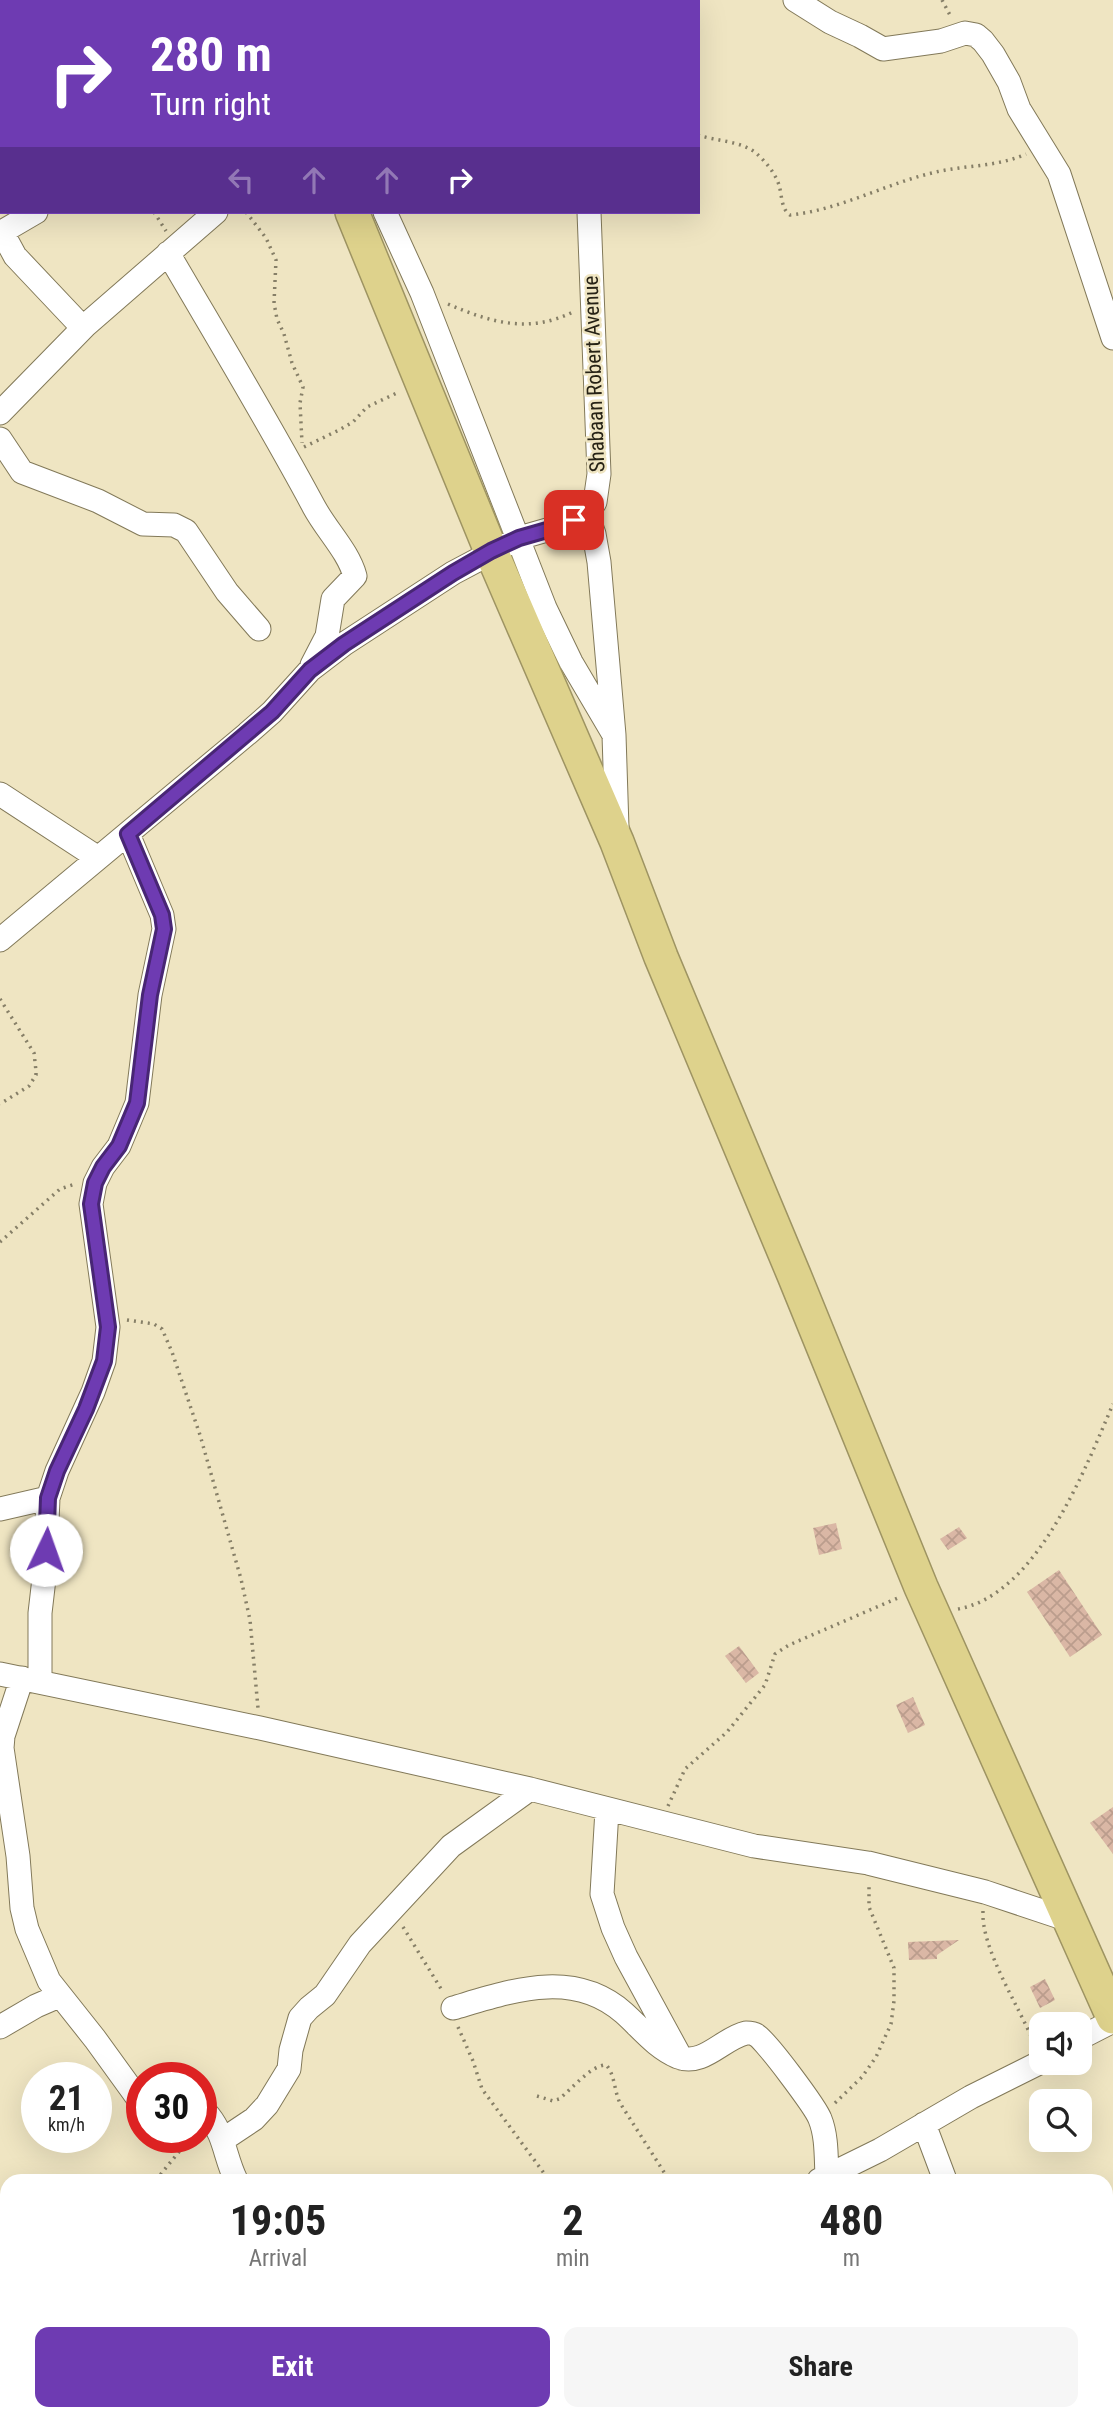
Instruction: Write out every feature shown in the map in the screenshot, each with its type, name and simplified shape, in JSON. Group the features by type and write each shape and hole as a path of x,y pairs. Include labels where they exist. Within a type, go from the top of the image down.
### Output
{"highway":[{"path":"353,214 419,374 505,545 661,957 925,1596 1113,2019"}],"street":[{"path":"795,0 830,22 883,49 941,41 965,33 976,35 993,54 1009,82 1019,109 1059,174 1113,338"},
{"path":"32,214 1,232 15,256 83,328"},
{"path":"0,413 83,328 214,214"},
{"path":"386,214 422,293 476,435 505,545 545,608 571,662 614,735"},
{"name":"Shabaan Robert Avenue","path":"587,514 595,502 599,474 589,214"},
{"path":"168,253 257,402 295,453 319,516 351,563 355,576 333,600 323,646 310,670"},
{"path":"0,439 22,472 98,501 144,524 174,525 186,531 227,592 259,629"},
{"path":"0,940 272,712 310,670 344,644 405,604 505,545 587,514 599,562 614,735 617,842"},
{"path":"0,794 99,858"},
{"path":"126,2082 81,2020 59,1996 43,1970 27,1929 4,1772 3,1736 40,1612 48,1498 104,1361 108,1327 91,1204 95,1183 119,1146 137,1103 150,995 164,929 162,915 128,834"},
{"path":"0,1509 48,1498"},
{"path":"21,1678 260,1728 530,1790 754,1846 868,1863 985,1892 1069,1920"},
{"path":"224,2139 261,2113 289,2069 294,2036 303,2013 321,2000 345,1963 451,1846 530,1790"},
{"path":"607,1810 602,1894 626,1957 681,2058"},
{"path":"453,2008 535,1987 583,1990 601,1996 624,2013 651,2040 681,2058 700,2057 736,2037 753,2033 770,2047 819,2116 824,2133 823,2174"},
{"path":"0,2027 29,2009 59,1996"},
{"path":"1092,2031 1113,2019"},
{"path":"830,2174 1029,2068"},
{"path":"924,2124 943,2174"},
{"path":"217,2128 224,2139 233,2174"},
{"path":"0,2215 0,2228"}],"path":[{"path":"700,135 724,140 754,151 769,166 779,183 784,210 790,215 839,203 936,172 1017,158 1043,146"},
{"path":"248,214 266,238 276,260 274,303 292,363 303,387 295,453"},
{"path":"422,293 482,318 512,325 560,318 592,302"},
{"path":"295,453 353,422 367,407 403,389 419,374"},
{"path":"0,999 34,1053 36,1071 29,1086 0,1104"},
{"path":"0,1242 60,1189 67,1185 95,1183"},
{"path":"107,1318 154,1324 162,1329 172,1352 200,1435 241,1578 250,1620 260,1728"},
{"path":"663,1823 674,1790 685,1769 727,1732 765,1685 775,1654 925,1596 956,1610 975,1606 1010,1582 1027,1564 1056,1524 1089,1461 1113,1404"},
{"path":"819,2116 862,2077 891,2024 894,1968 869,1907 868,1863"},
{"path":"985,1892 983,1920 992,1955 1029,2033"},
{"path":"392,1910 453,2008 462,2040 473,2061 482,2089 545,2174"},
{"path":"537,2096 554,2101 559,2099 598,2065 606,2065 620,2103 665,2174"},
{"path":"161,2174 178,2153"}],"building":[{"path":"836,1523 842,1549 819,1555 813,1528"},
{"path":"959,1527 967,1538 948,1550 940,1539"},
{"path":"1059,1570 1102,1635 1070,1657 1027,1592"},
{"path":"739,1646 759,1673 746,1683 725,1656"},
{"path":"913,1697 925,1725 908,1733 896,1705"},
{"path":"1113,1807 1113,1854 1090,1823"},
{"path":"959,1940 937,1955 937,1959 909,1960 908,1942"},
{"path":"1045,1979 1055,2000 1040,2008 1030,1987"}],"route":[{"path":"46,1550 48,1498 104,1361 108,1327 91,1204 95,1183 119,1146 137,1103 150,995 164,929 162,915 128,834 272,712 310,670 344,644 491,551 519,538 574,520"}]}
